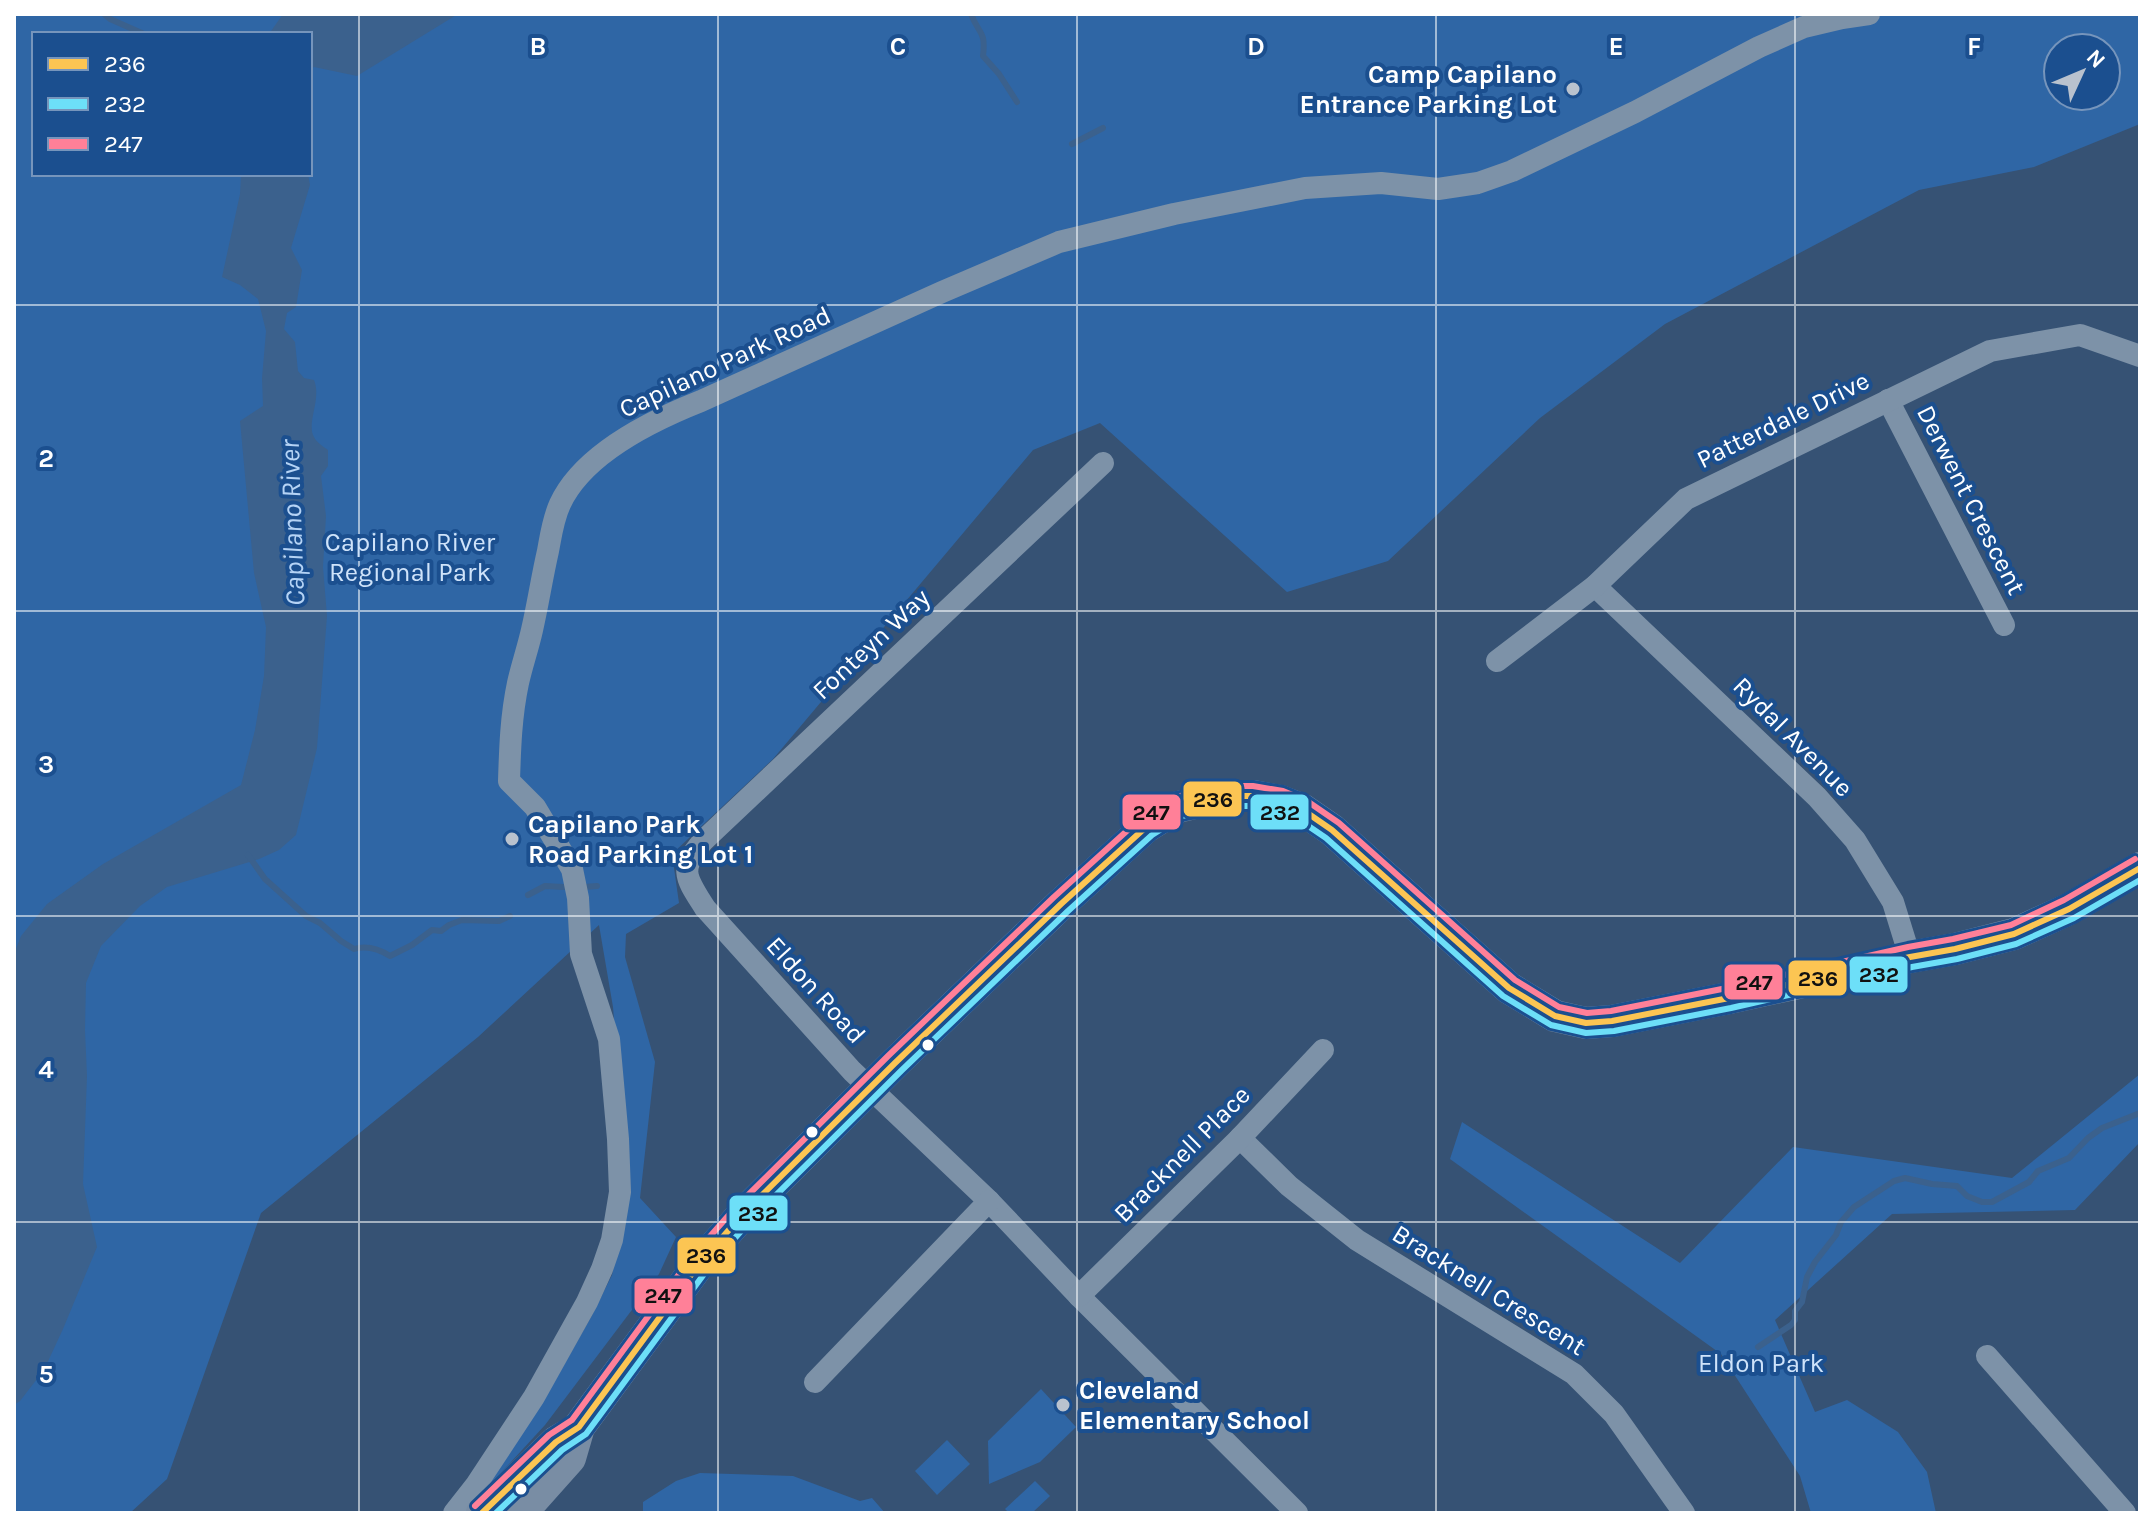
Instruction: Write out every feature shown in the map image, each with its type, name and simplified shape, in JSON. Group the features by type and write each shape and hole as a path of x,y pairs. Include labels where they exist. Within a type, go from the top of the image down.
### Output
{"main road":[{"path":"521,1513 570,1458 579,1427 699,1264 742,1215 1061,904 1146,827 1178,807 1225,796 1253,796 1280,801 1303,810 1344,839 1509,988 1555,1016 1586,1023 1612,1021 1854,971 2014,934 2069,909 2140,868"},
{"path":"482,1513 556,1442 579,1427"},
{"path":"505,1513 519,1479"}],"street":[{"name":"Capilano Park Road","path":"454,1513 534,1397 587,1302 612,1240 620,1192 609,1039 581,954 578,898 572,869 535,807 509,781 510,728 553,524 560,503 584,472 604,452 662,417 1059,242 1174,214 1305,188 1381,183 1438,189 1478,183 1512,171 1804,27 1869,14"},
{"name":"Patterdale Drive","path":"1497,661 1595,586 1686,499 1990,351 2080,335 2140,356"},
{"name":"Derwent Crescent","path":"1888,400 2004,625"},
{"name":"Fonteyn Way","path":"687,871 690,856 703,841 1103,463"},
{"name":"Rydal Avenue","path":"1595,586 1817,797 1855,840 1893,902 1910,957"},
{"name":"Eldon Road","path":"687,871 705,908 845,1064 989,1201 1079,1296 1297,1513"},
{"name":"Bracknell Place","path":"1079,1296 1240,1138 1323,1050"},
{"name":"Bracknell Crescent","path":"1240,1138 1289,1186 1357,1240 1574,1374 1614,1414 1684,1513"},
{"path":"815,1382 989,1201"},
{"path":"1987,1356 2125,1513"}],"green space":[{"name":"Capilano River Regional Park","path":"14,14 2140,14 2140,124 2034,167 1919,190 1665,324 1540,418 1388,561 1287,592 1100,423 1033,450 773,759 672,854 679,903 626,934 625,957 655,1062 640,1198 676,1237 659,1274 545,1425 475,1501 557,1377 612,1275 619,1241 616,1045 599,925 478,1037 261,1213 167,1479 130,1513 14,1513"},
{"name":"Eldon Park","path":"2140,1074 2140,1142 2075,1210 1892,1214 1775,1320 1815,1412 1847,1400 1898,1432 1927,1472 1936,1513 1811,1513 1800,1476 1721,1354 1450,1159 1462,1122 1680,1263 1793,1147 2012,1178"},
{"path":"1041,1389 1076,1427 1040,1462 989,1484 988,1441"},
{"path":"947,1440 970,1464 937,1495 915,1471"},
{"path":"700,1473 793,1476 860,1501 872,1498 885,1513 643,1513 643,1502 676,1481"},
{"path":"1035,1481 1050,1496 1032,1513 1009,1513 1005,1509"}],"water":[{"path":"283,14 458,14 357,76 312,68 312,32 270,32"},
{"name":"Capilano River","path":"241,176 308,176 310,185 291,248 302,270 296,307 287,313 284,329 295,342 298,371 304,378 314,380 316,395 312,431 316,441 328,450 328,466 321,476 326,516 323,567 327,616 317,748 296,835 279,850 259,859 167,887 140,906 101,946 86,983 85,1030 87,1076 83,1184 97,1247 44,1370 14,1405 14,1165 17,1133 14,1100 14,954 21,936 47,904 103,864 241,785 255,730 264,676 266,627 254,573 240,421 263,406 266,331 258,299 240,285 222,277 240,194"}],"waterway":[{"path":"104,14 139,32"},
{"path":"971,14 983,37 983,56 1017,102"},
{"path":"1072,144 1103,128"},
{"path":"248,855 265,879 306,916 354,949 373,948 390,956 432,930 441,931 462,920 499,921 510,916"},
{"path":"528,895 545,886 563,887"},
{"path":"584,887 597,886"},
{"path":"1758,1347 1795,1320 1795,1311 1802,1302 1807,1277 1836,1235 1841,1222 1854,1207 1894,1181 1905,1178 1957,1186 1967,1196 1992,1202 2029,1182 2038,1171 2069,1158 2102,1128 2140,1113"}],"transit line":[{"name":"247","path":"475,1506 549,1435 572,1420 691,1258 735,1208 1054,897 1140,819 1176,797 1224,786 1253,786 1283,791 1307,801 1339,823 1515,980 1559,1007 1587,1013 1727,988 2011,925 2064,900 2135,859"},
{"name":"236","path":"482,1513 556,1442 579,1427 699,1264 742,1215 1061,904 1146,827 1178,807 1225,796 1253,796 1280,801 1303,810 1332,830 1509,988 1555,1016 1586,1023 1612,1021 1729,998 2014,934 2069,909 2140,868"},
{"name":"232","path":"496,1513 562,1450 586,1434 707,1270 749,1222 1068,911 1152,835 1182,816 1226,806 1252,806 1298,819 1326,838 1503,996 1551,1025 1586,1033 1614,1031 1731,1008 2016,944 2074,918 2140,880"}],"place":[{"name":"Camp Capilano Entrance Parking Lot","path":"1573,89"},
{"name":"Capilano Park Road Parking Lot 1","path":"512,839"},
{"name":"Cleveland Elementary School","path":"1063,1405"}]}
